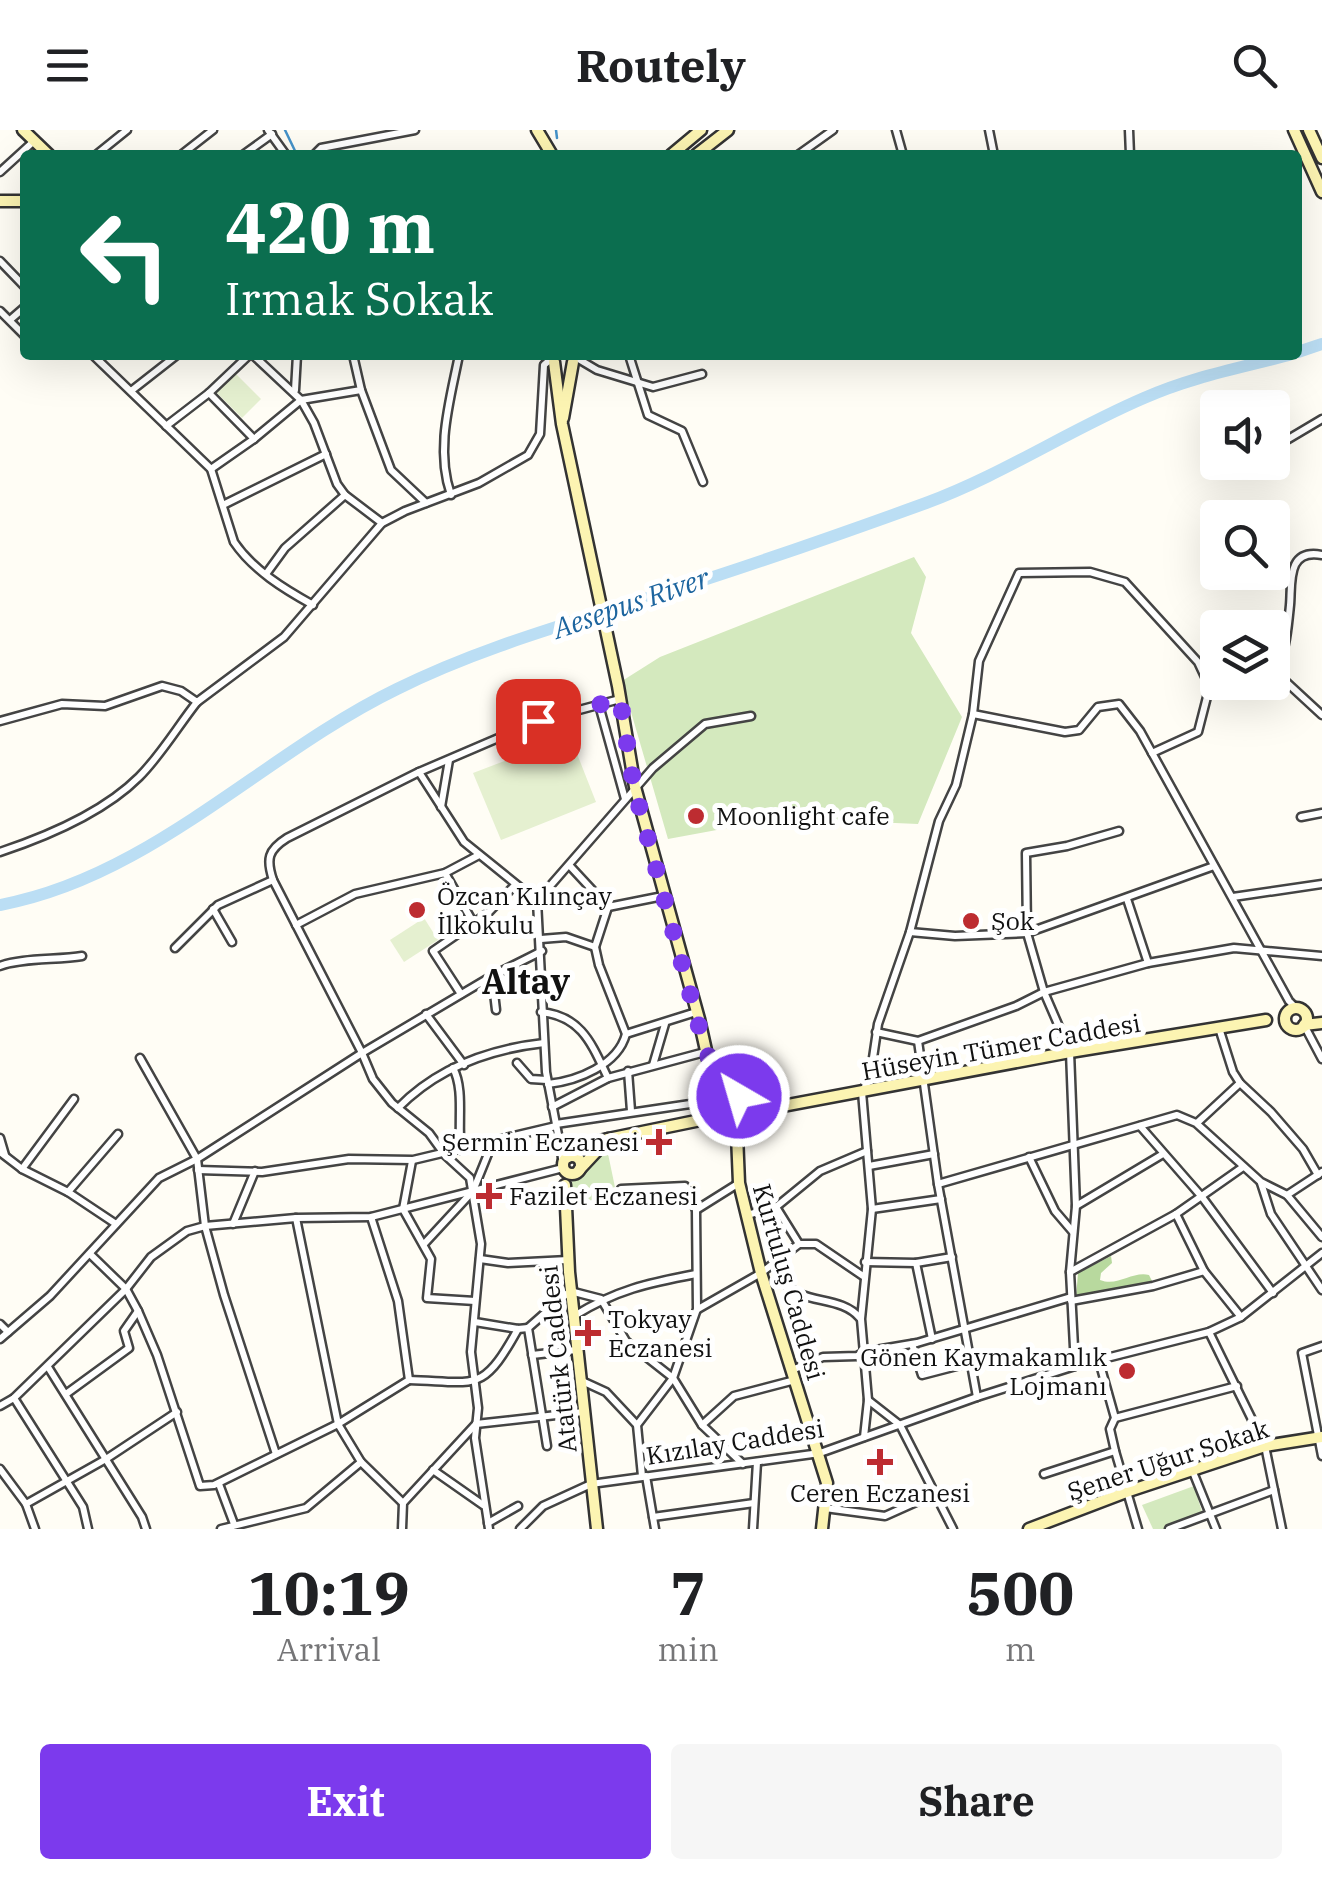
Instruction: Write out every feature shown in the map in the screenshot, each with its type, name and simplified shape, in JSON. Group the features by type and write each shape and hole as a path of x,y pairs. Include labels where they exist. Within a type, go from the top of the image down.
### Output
{"main road":[{"path":"24,130 44,150"},
{"path":"677,150 701,130"},
{"path":"702,150 728,130"},
{"path":"1294,130 1322,192"},
{"path":"1309,130 1322,158"},
{"name":"Kurtuluş Caddesi","path":"553,360 562,424 618,686 634,787 706,1052 724,1111 737,1135 739,1183 761,1273 820,1454 827,1482 822,1529"},
{"path":"562,424 574,360"},
{"name":"Hüseyin Tümer Caddesi","path":"724,1111 738,1118 743,1104 772,1109 1070,1052 1266,1020 1322,1021"},
{"path":"706,1052 743,1104"},
{"path":"568,1166 591,1143 724,1111 728,1097 743,1104"},
{"path":"568,1166 608,1139"},
{"name":"Atatürk Caddesi","path":"568,1166 565,1185 570,1291 596,1529"},
{"name":"Şener Uğur Sokak","path":"1029,1529 1265,1446 1320,1437"}],"street":[{"path":"110,130 117,138"},
{"path":"102,150 127,130"},
{"path":"187,150 213,130"},
{"path":"319,150 414,130"},
{"path":"805,150 832,130"},
{"path":"249,150 270,132"},
{"path":"23,150 34,140"},
{"path":"0,171 20,153"},
{"path":"0,261 20,282"},
{"path":"0,311 20,331"},
{"path":"10,320 20,311"},
{"path":"98,360 212,469 234,542 266,574 313,605"},
{"path":"131,391 171,360"},
{"path":"166,426 245,360"},
{"path":"257,360 301,400 345,495 382,523"},
{"path":"295,391 297,360"},
{"path":"354,360 361,390 392,470 426,504"},
{"path":"451,495 445,479 445,430 459,360"},
{"path":"0,852 32,842 72,822 138,778 198,702 284,637 382,523 506,470 535,445 540,434 544,365 550,360"},
{"path":"578,360 597,370 654,386 702,374"},
{"path":"631,360 648,415 682,430 703,482"},
{"path":"212,469 301,400 361,390"},
{"path":"209,393 254,439"},
{"path":"1290,438 1322,420"},
{"path":"223,506 326,454"},
{"path":"266,574 293,540 345,495"},
{"path":"1289,610 1290,576 1310,554 1322,555"},
{"path":"864,1438 868,1400 861,1319 872,1209 862,1092 870,1078 876,1032 910,932 939,821 956,785 973,714 978,661 1019,573 1090,572 1124,582 1200,666"},
{"path":"0,721 62,704 105,706 162,686 181,690 198,702"},
{"path":"1290,686 1322,715"},
{"path":"518,1506 488,1527 475,1438 472,1352 480,1259 470,1178 373,1079 267,861 278,844 419,772 538,721 620,699"},
{"path":"1152,753 1198,732 1206,700"},
{"path":"973,714 1066,732 1079,730 1098,707 1120,704 1152,753 1262,950 1288,998 1294,1018 1322,1059"},
{"path":"599,705 625,799"},
{"path":"537,902 634,787 705,724 751,716"},
{"path":"441,807 450,759"},
{"path":"0,1406 48,1367 126,1289 151,1257 187,1231 296,1218 371,1217 568,1166 548,1082 537,902 464,842 419,772"},
{"path":"1301,817 1322,813"},
{"path":"1074,1366 1070,1272 1076,1206 1070,1052 1044,992 1028,934 1026,853 1120,830"},
{"path":"296,925 356,894 445,873 478,855"},
{"path":"570,866 608,907"},
{"path":"910,932 1028,934 1214,866"},
{"path":"445,873 474,924"},
{"path":"175,948 213,908 273,880"},
{"path":"1233,898 1322,884"},
{"path":"460,994 434,950 474,924 514,885"},
{"path":"608,907 663,896"},
{"path":"1127,899 1148,962"},
{"path":"517,1063 531,1080 583,1078 620,1050 626,1034 596,948 608,907"},
{"path":"213,908 232,942"},
{"path":"541,939 566,937 596,948"},
{"path":"876,1032 918,1041 1044,992 1148,962 1234,948 1322,956"},
{"path":"0,1338 90,1254 159,1178 197,1160 426,1014 542,951"},
{"path":"0,966 14,960 45,962 82,956"},
{"path":"492,976 496,1010"},
{"path":"541,1012 559,1014 580,1026 608,1078"},
{"path":"626,1034 697,1012"},
{"path":"426,1014 464,1065"},
{"path":"653,1065 665,1022"},
{"path":"1219,1028 1232,1072 1240,1084 1271,1112 1320,1173 1287,1195"},
{"path":"918,1041 938,1184 978,1397"},
{"path":"398,1108 434,1076 504,1048 544,1043"},
{"path":"552,1107 608,1078 706,1052"},
{"path":"140,1058 197,1160 205,1226 276,1454"},
{"path":"453,1068 460,1107 457,1126 461,1150"},
{"path":"628,1072 631,1111"},
{"path":"1196,1123 1240,1084"},
{"path":"22,1169 74,1099"},
{"path":"198,1170 256,1171 350,1159 412,1160 631,1111 724,1111"},
{"path":"938,1184 1177,1115 1196,1123 1261,1182 1287,1195 1322,1237"},
{"path":"1140,1126 1202,1197 1272,1292"},
{"path":"68,1192 118,1134"},
{"path":"0,1138 3,1154 22,1169 68,1192 116,1224"},
{"path":"424,1244 473,1192 492,1143"},
{"path":"747,1216 776,1206 820,1171 867,1151"},
{"path":"869,1166 934,1154"},
{"path":"1076,1206 1163,1154"},
{"path":"1029,1158 1055,1211 1073,1232"},
{"path":"412,1160 403,1210 431,1259 427,1298 475,1301"},
{"path":"1070,1272 1176,1214 1244,1167"},
{"path":"233,1224 256,1171"},
{"path":"1261,1182 1271,1214 1322,1290"},
{"path":"696,1210 739,1183"},
{"path":"621,1189 685,1186 696,1210 697,1309 673,1378 637,1425"},
{"path":"872,1209 941,1198"},
{"path":"776,1206 799,1244"},
{"path":"764,1211 784,1280 796,1294 831,1300 856,1312 861,1319"},
{"path":"1176,1214 1204,1271 1242,1317"},
{"path":"371,1217 398,1302 409,1380"},
{"path":"296,1218 338,1424 361,1462 403,1502"},
{"path":"697,1309 761,1273 799,1244 816,1244 863,1276"},
{"name":"Kızılay Caddesi","path":"520,1529 544,1506 591,1484 820,1454 1074,1366 1210,1332 1242,1317 1322,1253"},
{"path":"90,1254 126,1289 138,1311 177,1412 200,1486 219,1484 338,1424 409,1380 476,1382 488,1375 518,1329"},
{"path":"865,1262 916,1263 952,1257"},
{"path":"480,1259 568,1260"},
{"path":"916,1263 932,1339"},
{"path":"702,1426 734,1396 793,1375 823,1358 857,1356 912,1344 1071,1299 1154,1286 1204,1271"},
{"path":"573,1316 630,1286 696,1274"},
{"path":"475,1322 528,1328 570,1291 601,1299 626,1341 682,1387 702,1426 743,1464"},
{"path":"66,1394 130,1348 124,1331 138,1311"},
{"path":"0,1324 8,1332"},
{"path":"528,1328 547,1446"},
{"path":"1210,1332 1265,1446 1282,1529"},
{"path":"912,1344 922,1375 972,1362"},
{"path":"1322,1346 1302,1352 1322,1456"},
{"path":"532,1355 576,1350"},
{"path":"1099,1361 1114,1418 1110,1429 1114,1451 1138,1529"},
{"path":"48,1367 146,1529"},
{"path":"582,1381 606,1392 637,1425 655,1529"},
{"path":"1114,1418 1237,1386"},
{"path":"14,1398 83,1506 88,1529"},
{"path":"868,1400 900,1426 953,1529"},
{"path":"26,1504 106,1459 177,1412"},
{"path":"402,1529 403,1502 476,1424 583,1412"},
{"path":"1044,1474 1114,1451"},
{"path":"221,1529 234,1524 256,1526 306,1508 361,1462"},
{"path":"753,1529 757,1462"},
{"path":"0,1469 26,1504 35,1529"},
{"path":"433,1470 484,1506"},
{"path":"1193,1472 1216,1529"},
{"path":"219,1484 234,1524"},
{"path":"1170,1529 1274,1490"},
{"path":"824,1508 884,1516 934,1494"},
{"path":"653,1517 754,1503"}],"green space":[{"path":"235,373 261,399 242,418 216,392"},
{"path":"914,557 926,577 911,633 962,717 918,824 781,818 668,839 622,681 660,657"},
{"path":"570,736 596,802 501,840 473,773"},
{"path":"424,918 438,940 404,962 390,940"},
{"path":"606,1144 617,1197 570,1208 568,1186"},
{"path":"1111,1256 1112,1263 1101,1273 1100,1280 1113,1282 1143,1274 1152,1281 1076,1298 1078,1273"},
{"path":"1194,1486 1203,1515 1166,1529 1153,1529 1142,1505"}],"waterway":[{"path":"285,130 295,150"},
{"path":"556,130 557,138"},
{"name":"Aesepus River","path":"1302,351 1322,344"},
{"name":"Aesepus River","path":"0,905 55,890 107,869 205,811 348,716 429,674 527,637 926,503 1162,391 1270,360"}],"place":[{"name":"Moonlight cafe","path":"696,816"},
{"name":"Özcan Kılınçay İlkokulu","path":"417,910"},
{"name":"Şok","path":"971,921"},
{"name":"Şermin Eczanesi","path":"659,1142"},
{"name":"Fazilet Eczanesi","path":"489,1196"},
{"name":"Tokyay Eczanesi","path":"588,1333"},
{"name":"Gönen Kaymakamlık Lojmanı","path":"1127,1371"},
{"name":"Ceren Eczanesi","path":"880,1462"}],"district":[{"name":"Altay","path":"526,982"}],"route":[{"path":"538,721 620,699 634,787 706,1052 727,1087 739,1096"}]}
